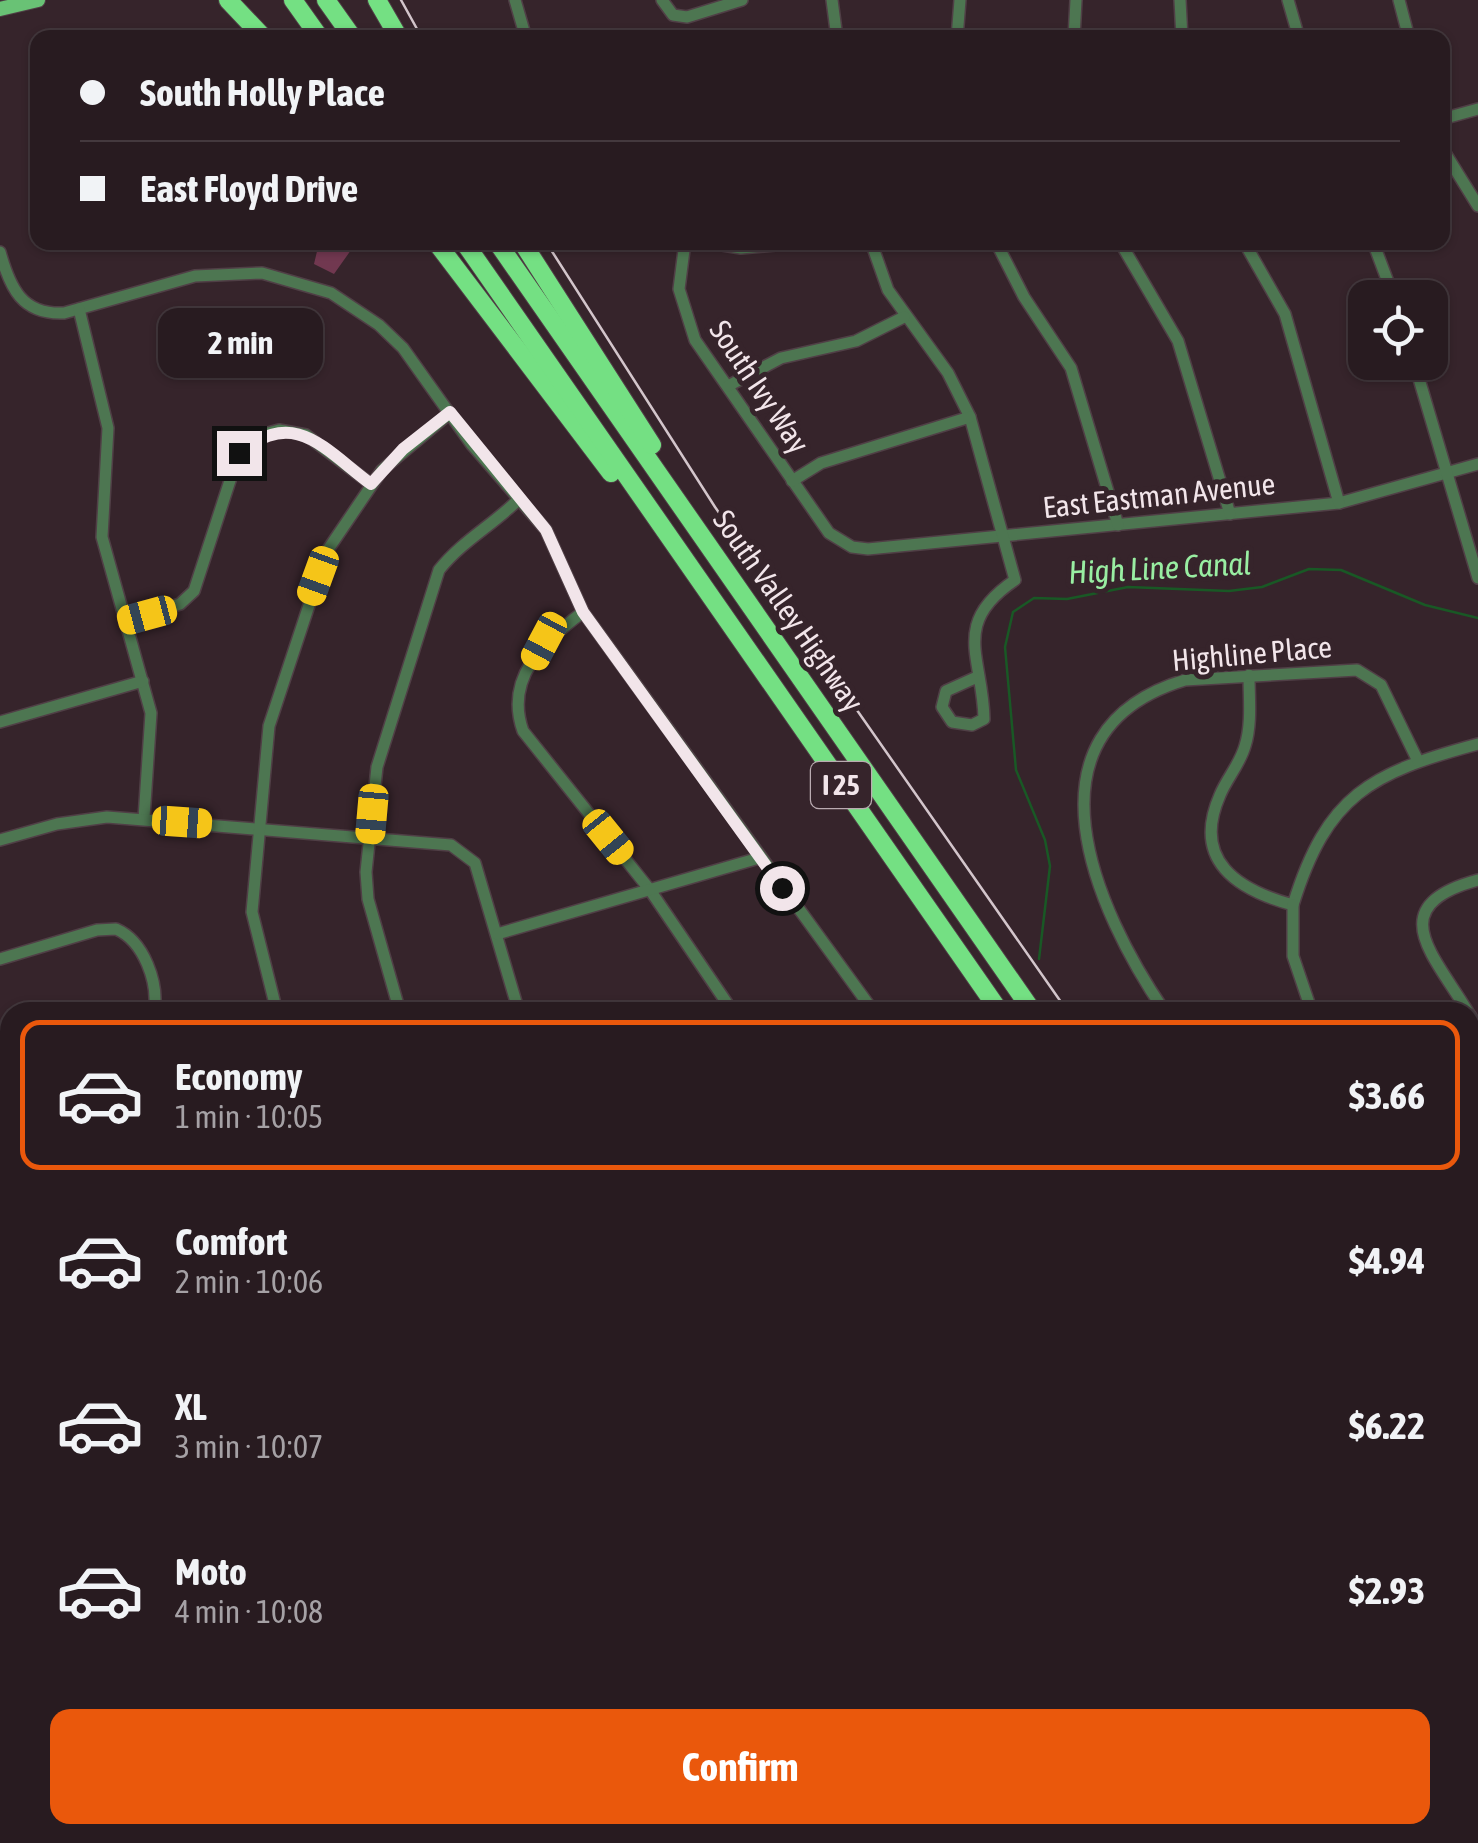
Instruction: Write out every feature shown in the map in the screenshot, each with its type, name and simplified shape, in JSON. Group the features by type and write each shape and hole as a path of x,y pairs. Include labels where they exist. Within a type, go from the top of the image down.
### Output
{"highway":[{"path":"219,0 233,5 256,30"},
{"path":"293,0 314,30"},
{"path":"326,0 347,30"},
{"path":"378,0 395,30"},
{"path":"442,250 616,479 683,557"},
{"name":"South Valley Highway","path":"470,250 993,1002"},
{"name":"South Valley Highway","path":"503,250 1026,1002"},
{"path":"527,250 780,648"}],"main road":[{"path":"0,9 38,0"}],"street":[{"path":"516,0 524,30"},
{"path":"662,0 673,15 687,17 742,0"},
{"path":"832,0 835,30"},
{"path":"958,30 960,0"},
{"path":"1074,30 1076,0"},
{"path":"1180,0 1182,30"},
{"path":"1288,0 1297,30"},
{"path":"1399,0 1407,30"},
{"path":"1450,117 1478,109"},
{"path":"1450,161 1478,206"},
{"name":"South Ivy Way","path":"684,250 679,275 682,307 694,340 830,534 841,542"},
{"path":"874,250 888,290 942,364 970,417 1006,536 1015,580 985,604 977,618 973,642 984,719 972,725 952,722 942,707 946,691 977,677"},
{"path":"1000,250 1071,368 1118,525"},
{"path":"1125,250 1178,341 1230,514"},
{"path":"1248,250 1284,314 1339,503"},
{"path":"1376,250 1387,280"},
{"path":"0,252 11,287 24,304 49,314 208,274 262,272 296,280 346,302 378,324 403,348 546,530 583,612 867,1002"},
{"path":"80,309 105,402 108,439 102,537 151,720 144,818"},
{"path":"728,386 770,362 856,341 904,317"},
{"path":"1419,380 1478,578"},
{"path":"274,1002 252,912 264,746 327,551 371,484 403,449 450,412"},
{"path":"792,481 821,463 970,417"},
{"path":"126,621 180,604 194,592 239,453 261,435 279,430 306,435 371,484"},
{"name":"East Eastman Avenue","path":"841,542 868,549 1339,503 1478,464"},
{"path":"397,1002 368,900 377,768 439,570 457,547 498,520 519,499"},
{"path":"583,612 544,641 522,683 515,709 524,731 650,890 727,1002"},
{"name":"Highline Place","path":"1158,1002 1133,964 1110,916 1090,856 1082,812 1087,770 1103,736 1128,709 1160,688 1185,680 1357,670 1381,685 1418,760"},
{"path":"1249,676 1246,744 1219,797 1212,830 1222,866 1237,885 1293,906"},
{"path":"0,722 143,682"},
{"path":"1307,1002 1293,956 1293,906 1310,852 1340,808 1378,779 1418,760 1478,744"},
{"path":"0,840 74,820 144,818 438,842 465,854 474,863 517,1002"},
{"path":"497,934 759,858"},
{"path":"1462,1002 1426,944 1424,912 1434,897 1478,880"},
{"path":"0,959 97,930 116,929 132,938 143,954 155,1002"}],"shaded area":[{"path":"317,250 351,250 334,274 314,264"}],"waterway":[{"name":"High Line Canal","path":"1039,959 1050,866 1045,840 1016,770 1005,647 1013,612 1034,598 1067,599 1128,587 1229,591 1262,587 1309,569 1341,570 1425,605 1478,618"}],"tram line":[{"path":"401,0 418,30"},
{"path":"551,250 715,507 1061,1002"}],"route":[{"path":"239,453 261,435 279,430 306,435 371,484 403,449 450,412 472,445 546,530 564,578 583,612 782,888"}]}
